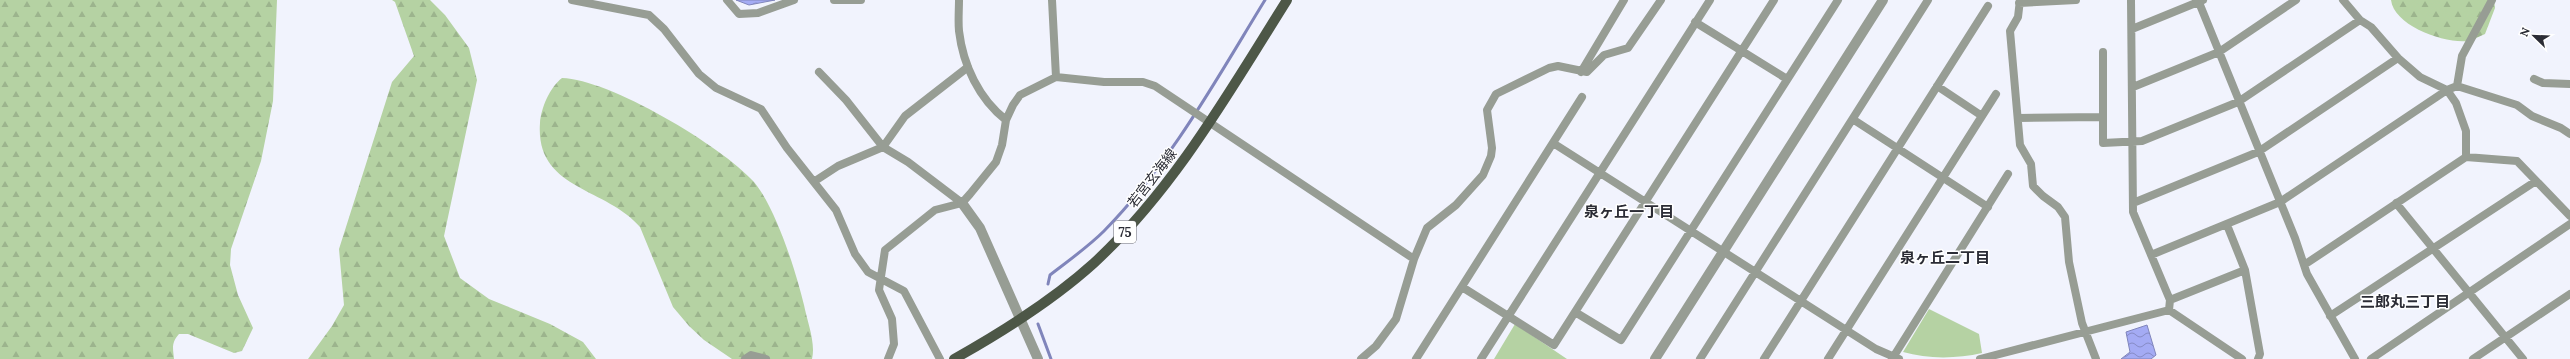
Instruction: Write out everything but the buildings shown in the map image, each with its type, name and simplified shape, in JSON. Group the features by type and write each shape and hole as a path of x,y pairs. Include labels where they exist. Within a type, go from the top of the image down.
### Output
{"main road":[{"name":"若宮玄海線","path":"954,359 1021,319 1070,283 1112,245 1144,211 1177,170 1209,124 1288,0"}],"street":[{"path":"572,0 649,15 664,29 699,74 716,88 761,109 787,148 836,210 855,254 868,272 879,280 904,291 940,359"},
{"path":"727,0 739,14 758,13 794,0"},
{"path":"834,0 861,0"},
{"path":"959,0 959,31 968,67 987,100 1006,120"},
{"path":"1052,0 1056,78"},
{"path":"1581,72 1624,0"},
{"path":"1362,359 1376,346 1396,319 1414,259 1428,228 1456,205 1483,176 1491,152 1487,110 1496,94 1549,68 1558,66 1581,72 1587,72 1604,55 1628,48 1661,0"},
{"path":"1481,359 1710,0"},
{"path":"1462,287 1554,345 1774,0"},
{"path":"1575,312 1620,340 1838,0"},
{"path":"1655,359 1883,0"},
{"path":"1700,359 1854,120 1928,0"},
{"path":"2076,0 2020,1 2018,17 2010,31 2020,145 2031,164 2033,186 2042,196 2058,207 2065,217 2069,262 2082,323 2087,332 2096,359"},
{"path":"2131,0 2133,212 2170,300 2169,310"},
{"path":"2133,87 2219,52 2296,0"},
{"path":"2343,0 2360,20 2371,27 2398,58 2420,77 2448,90 2456,103 2466,131 2466,157"},
{"path":"2457,86 2462,56 2492,0"},
{"path":"2132,29 2200,1 2238,102 2280,202 2304,265 2330,316 2355,359"},
{"path":"1764,359 1988,6"},
{"path":"2103,52 2103,143 2133,143 2238,102 2360,20"},
{"path":"1695,22 1787,79"},
{"path":"2133,203 2258,152 2398,58"},
{"path":"814,181 838,166 884,147 905,116 968,67"},
{"path":"819,72 846,100 884,147 908,162 962,203 980,228 1038,359"},
{"path":"888,359 894,344 892,319 879,290 879,280 885,250 935,210 962,203 996,162 1002,145 1006,120 1013,105 1020,95 1056,78 1104,82 1143,82 1155,86 1209,124 1414,259"},
{"path":"2534,79 2543,83 2570,84"},
{"path":"1937,86 1982,116"},
{"path":"2151,255 2280,202 2448,90 2457,86 2517,105 2532,116 2561,128 2570,134"},
{"path":"1828,359 1996,94"},
{"path":"1416,359 1582,97"},
{"path":"2018,118 2102,117"},
{"path":"1854,120 1896,150 1988,207"},
{"path":"1553,143 1846,330 1894,358 2008,174"},
{"path":"2304,265 2466,157 2517,161 2570,216"},
{"path":"2330,316 2536,181"},
{"path":"2396,203 2506,337 2522,359"},
{"path":"2371,359 2570,224"},
{"path":"2227,225 2245,270 2260,354 2258,359"},
{"path":"2170,300 2245,270"},
{"path":"2473,359 2570,294"},
{"path":"1980,359 2169,310 2242,359"},
{"path":"745,359 751,355 766,359"}],"green space":[{"path":"0,0 277,0 273,101 261,161 231,249 230,265 238,295 253,328 242,351 234,353 188,334 179,334 174,343 174,359 0,359"},
{"path":"392,0 430,0 445,15 469,48 477,80 444,236 460,278 489,299 550,324 583,342 596,359 308,359 332,326 344,305 339,249 392,82 414,56 395,2"},
{"path":"2391,0 2494,0 2495,8 2485,34 2470,41 2458,41 2447,40 2434,36 2411,25 2401,18 2394,9"},
{"path":"562,78 582,81 607,90 664,117 717,151 738,167 754,182 770,208 790,258 811,332 813,346 812,359 732,359 704,340 689,326 673,307 640,227 626,214 560,175 549,162 541,145 540,123 544,105 550,92"},
{"path":"1929,309 1979,334 1982,353 1962,356 1932,357 1903,352"},
{"path":"1515,324 1567,359 1494,359"}],"water":[{"path":"736,0 775,0 749,5"},
{"path":"2147,325 2156,355 2151,359 2121,359 2130,352 2126,332"}],"waterway":[{"path":"1048,284 1050,275 1098,237 1128,205 1150,178 1171,150 1210,91 1265,0"},
{"path":"1038,324 1051,359"}],"district":[{"name":"泉ヶ丘一丁目","path":"1629,211"},
{"name":"泉ヶ丘二丁目","path":"1945,257"},
{"name":"三郎丸三丁目","path":"2405,301"}]}
